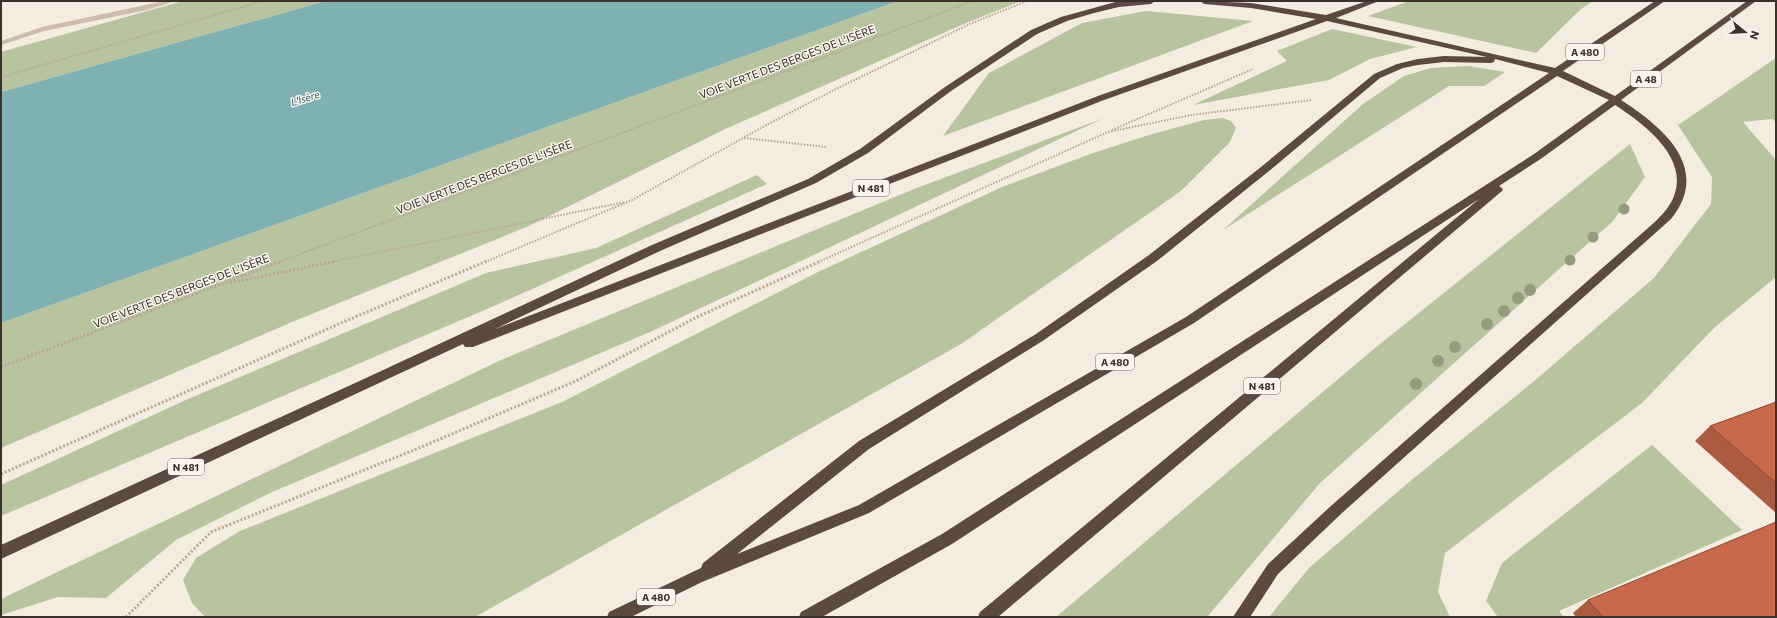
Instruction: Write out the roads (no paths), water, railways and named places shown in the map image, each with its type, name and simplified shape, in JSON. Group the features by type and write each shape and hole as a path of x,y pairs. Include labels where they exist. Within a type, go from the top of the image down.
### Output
{"highway":[{"path":"371,382 656,248 812,181 864,151 948,89 1034,32 1091,11 1119,4 1151,1"},
{"path":"1204,1 1268,7 1449,44 1512,61 1546,68 1593,87 1637,114 1671,147 1680,170 1681,190 1674,207 1660,224 1337,509 1273,569 1241,617"},
{"name":"N 481","path":"1,552 371,382 1101,98 1375,1"},
{"name":"A 480","path":"614,617 697,577 864,509 1190,320 1661,1"},
{"name":"A 48","path":"1538,156 1752,1"},
{"path":"697,577 864,445 1040,338 1153,258 1265,169 1352,95 1377,76 1400,66 1444,59 1512,61"},
{"path":"808,617 946,539 1538,156"},
{"name":"N 481","path":"986,617 1538,156"}],"lane":[{"path":"1,43 42,29 148,8 172,1"}],"water":[{"name":"L'Isère","path":"326,1 898,1 1,323 1,92"}]}
